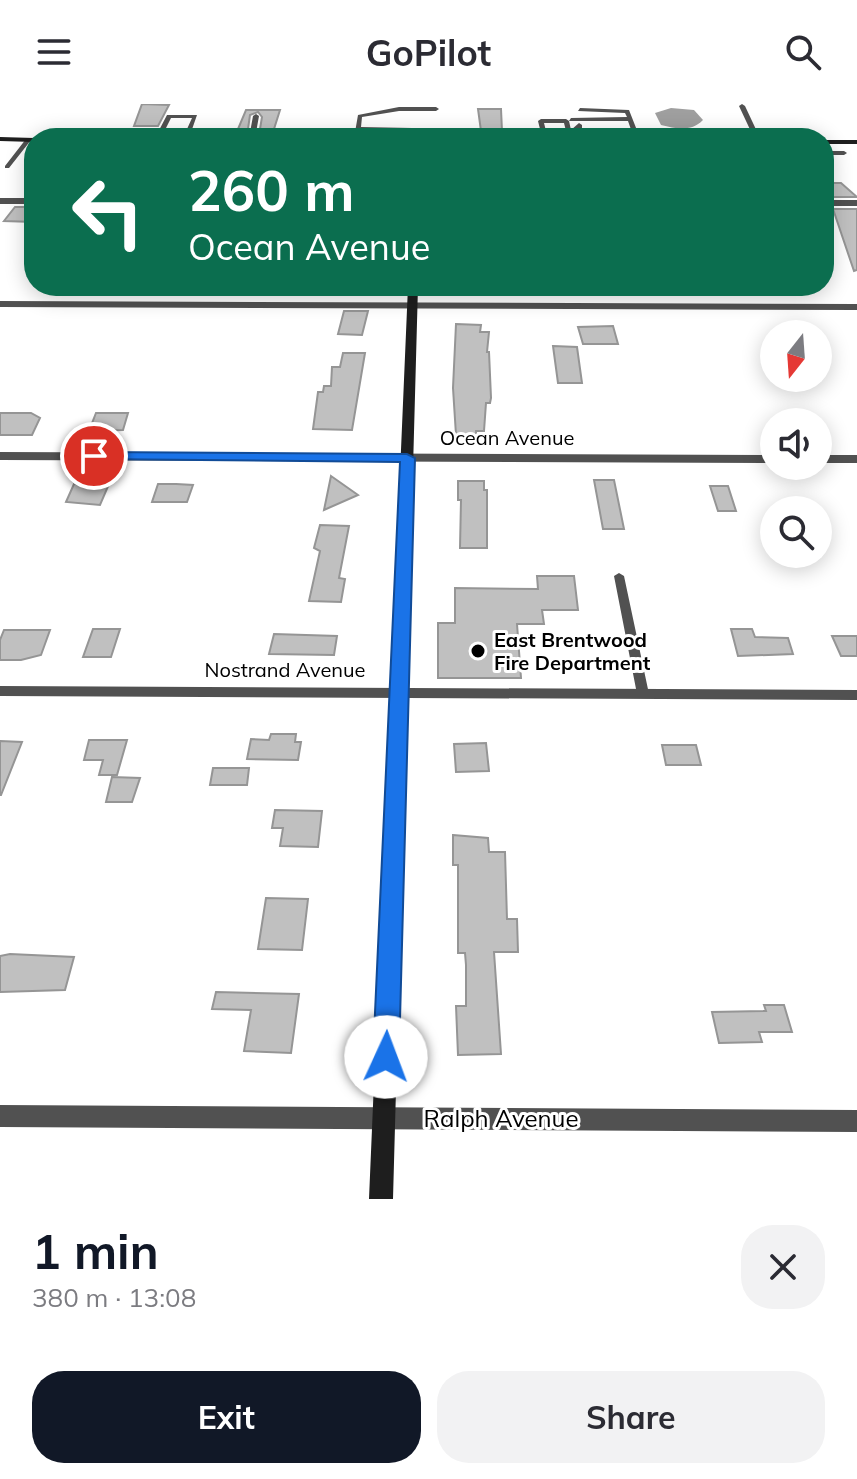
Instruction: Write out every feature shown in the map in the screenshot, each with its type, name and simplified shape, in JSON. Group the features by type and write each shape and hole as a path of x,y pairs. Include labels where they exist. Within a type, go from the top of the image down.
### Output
{"street":[{"path":"0,139 24,140"},
{"path":"834,142 857,142"},
{"path":"0,201 24,201"},
{"path":"834,203 857,203"},
{"path":"381,1199 413,296"},
{"path":"0,304 857,307"},
{"name":"Ocean Avenue","path":"0,456 760,459"},
{"path":"832,459 857,459"},
{"name":"Nostrand Avenue","path":"0,691 857,695"},
{"name":"Ralph Avenue","path":"0,1116 857,1121"}],"lane":[{"path":"742,106 752,128"},
{"path":"358,128 360,116 366,114 436,109"},
{"path":"580,110 627,111 633,128"},
{"path":"163,128 169,116 195,116 190,128"},
{"path":"254,128 256,116"},
{"path":"543,128 541,121 630,119"},
{"path":"566,121 568,128"},
{"path":"575,128 578,122"},
{"path":"7,167 24,148"},
{"path":"834,153 844,153"},
{"path":"619,576 643,694"}],"shaded area":[{"path":"671,108 694,110 703,120 689,128 661,125 655,113"}],"building":[{"path":"142,104 169,105 158,126 134,126"},
{"path":"478,109 501,109 502,128 481,128"},
{"path":"246,110 280,110 274,128 260,128 262,117 258,112 250,115 248,128 238,128"},
{"path":"834,183 841,183 857,197 834,197"},
{"path":"15,207 24,207 24,222 4,221"},
{"path":"834,209 857,209 857,270 854,271"},
{"path":"344,311 368,311 362,335 338,334"},
{"path":"456,324 481,325 480,332 489,332 487,352 491,398 490,403 486,403 484,431 476,431 476,435 456,435 453,388"},
{"path":"613,326 618,344 583,344 578,327"},
{"path":"553,346 577,347 582,383 558,383"},
{"path":"343,353 365,353 352,430 313,429 318,392 323,392 324,386 331,386 332,367 340,367"},
{"path":"0,413 31,413 40,418 32,435 0,435"},
{"path":"96,413 128,413 123,430 89,431"},
{"path":"331,476 358,495 324,510"},
{"path":"594,480 614,480 624,529 603,529"},
{"path":"458,481 484,481 484,490 487,490 487,548 460,548 461,500 458,500"},
{"path":"74,484 109,484 100,505 66,502"},
{"path":"158,484 193,485 187,502 152,502"},
{"path":"710,486 728,486 736,511 718,511"},
{"path":"320,525 349,526 339,578 345,579 341,602 309,601 320,551 314,548"},
{"name":"East Brentwood Fire Department","path":"537,576 574,576 578,610 542,610 544,624 517,624 521,678 438,678 438,623 455,623 455,588 538,589"},
{"path":"93,629 120,629 111,657 83,657"},
{"path":"731,629 752,629 755,637 788,638 793,654 738,656"},
{"path":"4,630 50,630 41,655 21,660 0,660 0,640"},
{"path":"274,634 337,636 334,655 269,654"},
{"path":"832,636 857,636 857,656 841,656"},
{"path":"271,734 296,734 295,742 301,742 298,760 247,759 251,739 269,740"},
{"path":"89,740 127,740 117,775 99,775 103,760 84,760"},
{"path":"0,741 22,742 1,795 0,795"},
{"path":"486,743 489,771 456,772 454,744"},
{"path":"662,745 696,745 701,765 666,765"},
{"path":"213,768 249,768 247,785 210,785"},
{"path":"112,777 140,778 132,802 106,802"},
{"path":"275,810 322,811 318,847 280,846 283,828 272,828"},
{"path":"453,835 488,838 489,852 505,852 507,919 517,919 518,952 494,952 501,1054 458,1055 456,1006 466,1006 466,965 465,953 458,953 458,865 453,865"},
{"path":"266,898 308,899 302,950 258,949"},
{"path":"0,956 74,957 65,990 0,992"},
{"path":"216,992 299,994 291,1053 244,1051 251,1010 212,1009"},
{"path":"764,1005 784,1005 792,1032 759,1032 762,1042 719,1043 712,1012 766,1011"}],"place":[{"name":"East Brentwood Fire Department","path":"478,651"}],"route":[{"path":"94,456 407,458 386,1057"}]}
